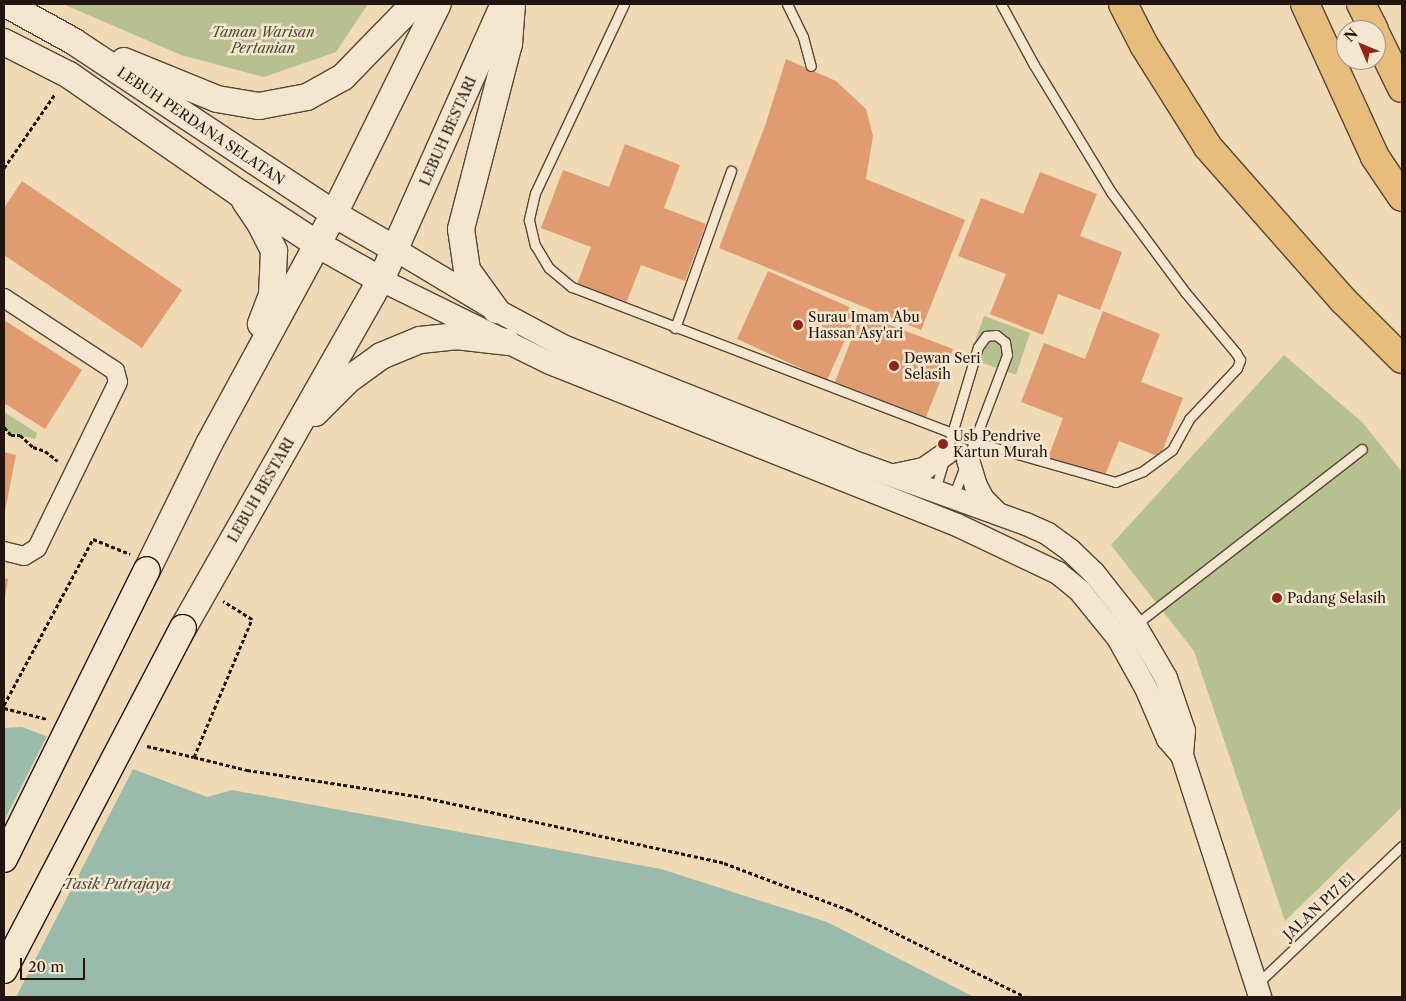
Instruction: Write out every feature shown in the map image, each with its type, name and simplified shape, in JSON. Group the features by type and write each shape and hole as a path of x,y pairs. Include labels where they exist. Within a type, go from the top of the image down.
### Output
{"main road":[{"name":"LEBUH PERDANA SELATAN","path":"6,4 73,41 334,214 396,250"},
{"path":"73,41 217,99 259,106 307,97 343,78 414,4"},
{"path":"209,444 281,315 334,214 438,4"},
{"name":"LEBUH BESTARI","path":"4,970 184,628 381,280 504,4"},
{"path":"496,310 467,270 461,229 509,44 512,4"},
{"path":"1123,4 1144,45 1208,147 1343,300 1402,359"},
{"path":"1305,4 1375,157 1402,197"},
{"path":"1361,4 1369,20"},
{"path":"4,42 68,75 239,193 317,244 381,280"},
{"path":"1386,55 1402,88"},
{"path":"4,859 209,444 246,362 272,295 274,251 261,225 239,193"},
{"path":"288,442 348,380 381,356 420,340 447,337 507,342"}],"street":[{"path":"396,250 496,310 563,346 605,364 894,475 943,497 996,512 1048,534 1070,550 1114,596 1135,625 1169,687 1184,731 1182,755 1257,991"},
{"path":"381,280 507,342 608,388 918,512 957,525 1037,561 1058,573 1080,590 1118,638 1146,688 1168,740 1182,755"},
{"path":"4,298 115,370 118,382 37,548 24,556 4,551"},
{"path":"894,475 924,469 960,447 983,499 996,512"},
{"path":"918,512 943,497"},
{"path":"943,497 944,512 957,525"}],"lane":[{"path":"624,4 535,193 529,220 535,245 549,268 572,287 960,447 1115,482 1129,478 1172,450 1189,419 1237,368 1240,360 1236,352 1185,292 1111,192 1034,65 1001,4"},
{"path":"787,4 804,37 810,66"},
{"path":"675,328 732,172"},
{"path":"943,497 960,447 978,347 986,336 996,335 1006,342 1008,355 960,447 943,497"},
{"path":"1135,625 1362,449"},
{"name":"JALAN P17 E1","path":"1257,991 1402,846"}],"path":[{"path":"4,168 68,75"},
{"path":"4,427 11,435 20,435 33,447 42,450 53,459 75,470"},
{"path":"4,705 93,539 149,566"},
{"path":"194,756 247,770 427,798 724,863 849,910 1026,997"}],"green space":[{"name":"Taman Warisan Pertanian","path":"63,4 368,4 336,52 264,77 181,55"},
{"path":"984,316 1030,333 1016,375 969,358"},
{"name":"Padang Selasih","path":"1284,355 1363,423 1402,472 1402,807 1285,921 1194,651 1111,545"},
{"path":"4,412 37,433 35,439 4,431"}],"water":[{"name":"Tasik Putrajaya","path":"22,727 207,797 232,790 661,869 827,922 974,997 4,997 4,728"}],"pier":[{"path":"48,734 134,767 16,997 4,997 4,821"}],"building":[{"path":"786,59 836,81 866,109 873,136 866,179 965,220 921,330 719,248 766,123"},
{"path":"625,144 680,165 664,208 706,224 685,281 641,265 625,306 576,287 591,247 541,228 563,170 609,187"},
{"path":"1040,172 1097,194 1080,236 1122,252 1100,310 1058,294 1043,335 990,314 1006,274 958,256 981,198 1023,214"},
{"path":"22,181 182,290 142,348 4,255 4,208"},
{"name":"Surau Imam Abu Hassan Asy'ari","path":"768,271 858,311 827,380 737,339"},
{"path":"1103,311 1160,334 1141,382 1183,398 1160,457 1119,441 1103,480 1048,458 1063,418 1021,402 1044,343 1085,359"},
{"name":"Dewan Seri Selasih","path":"861,314 953,349 926,417 835,382"},
{"path":"4,320 82,370 45,429 4,403"},
{"path":"4,452 16,455 5,511 4,511"},
{"path":"4,578 8,579 5,597 4,597"}],"place":[{"name":"Surau Imam Abu Hassan Asy'ari","path":"798,325"},
{"name":"Dewan Seri Selasih","path":"894,366"},
{"name":"Usb Pendrive Kartun Murah","path":"943,444"},
{"name":"Padang Selasih","path":"1277,598"}]}
